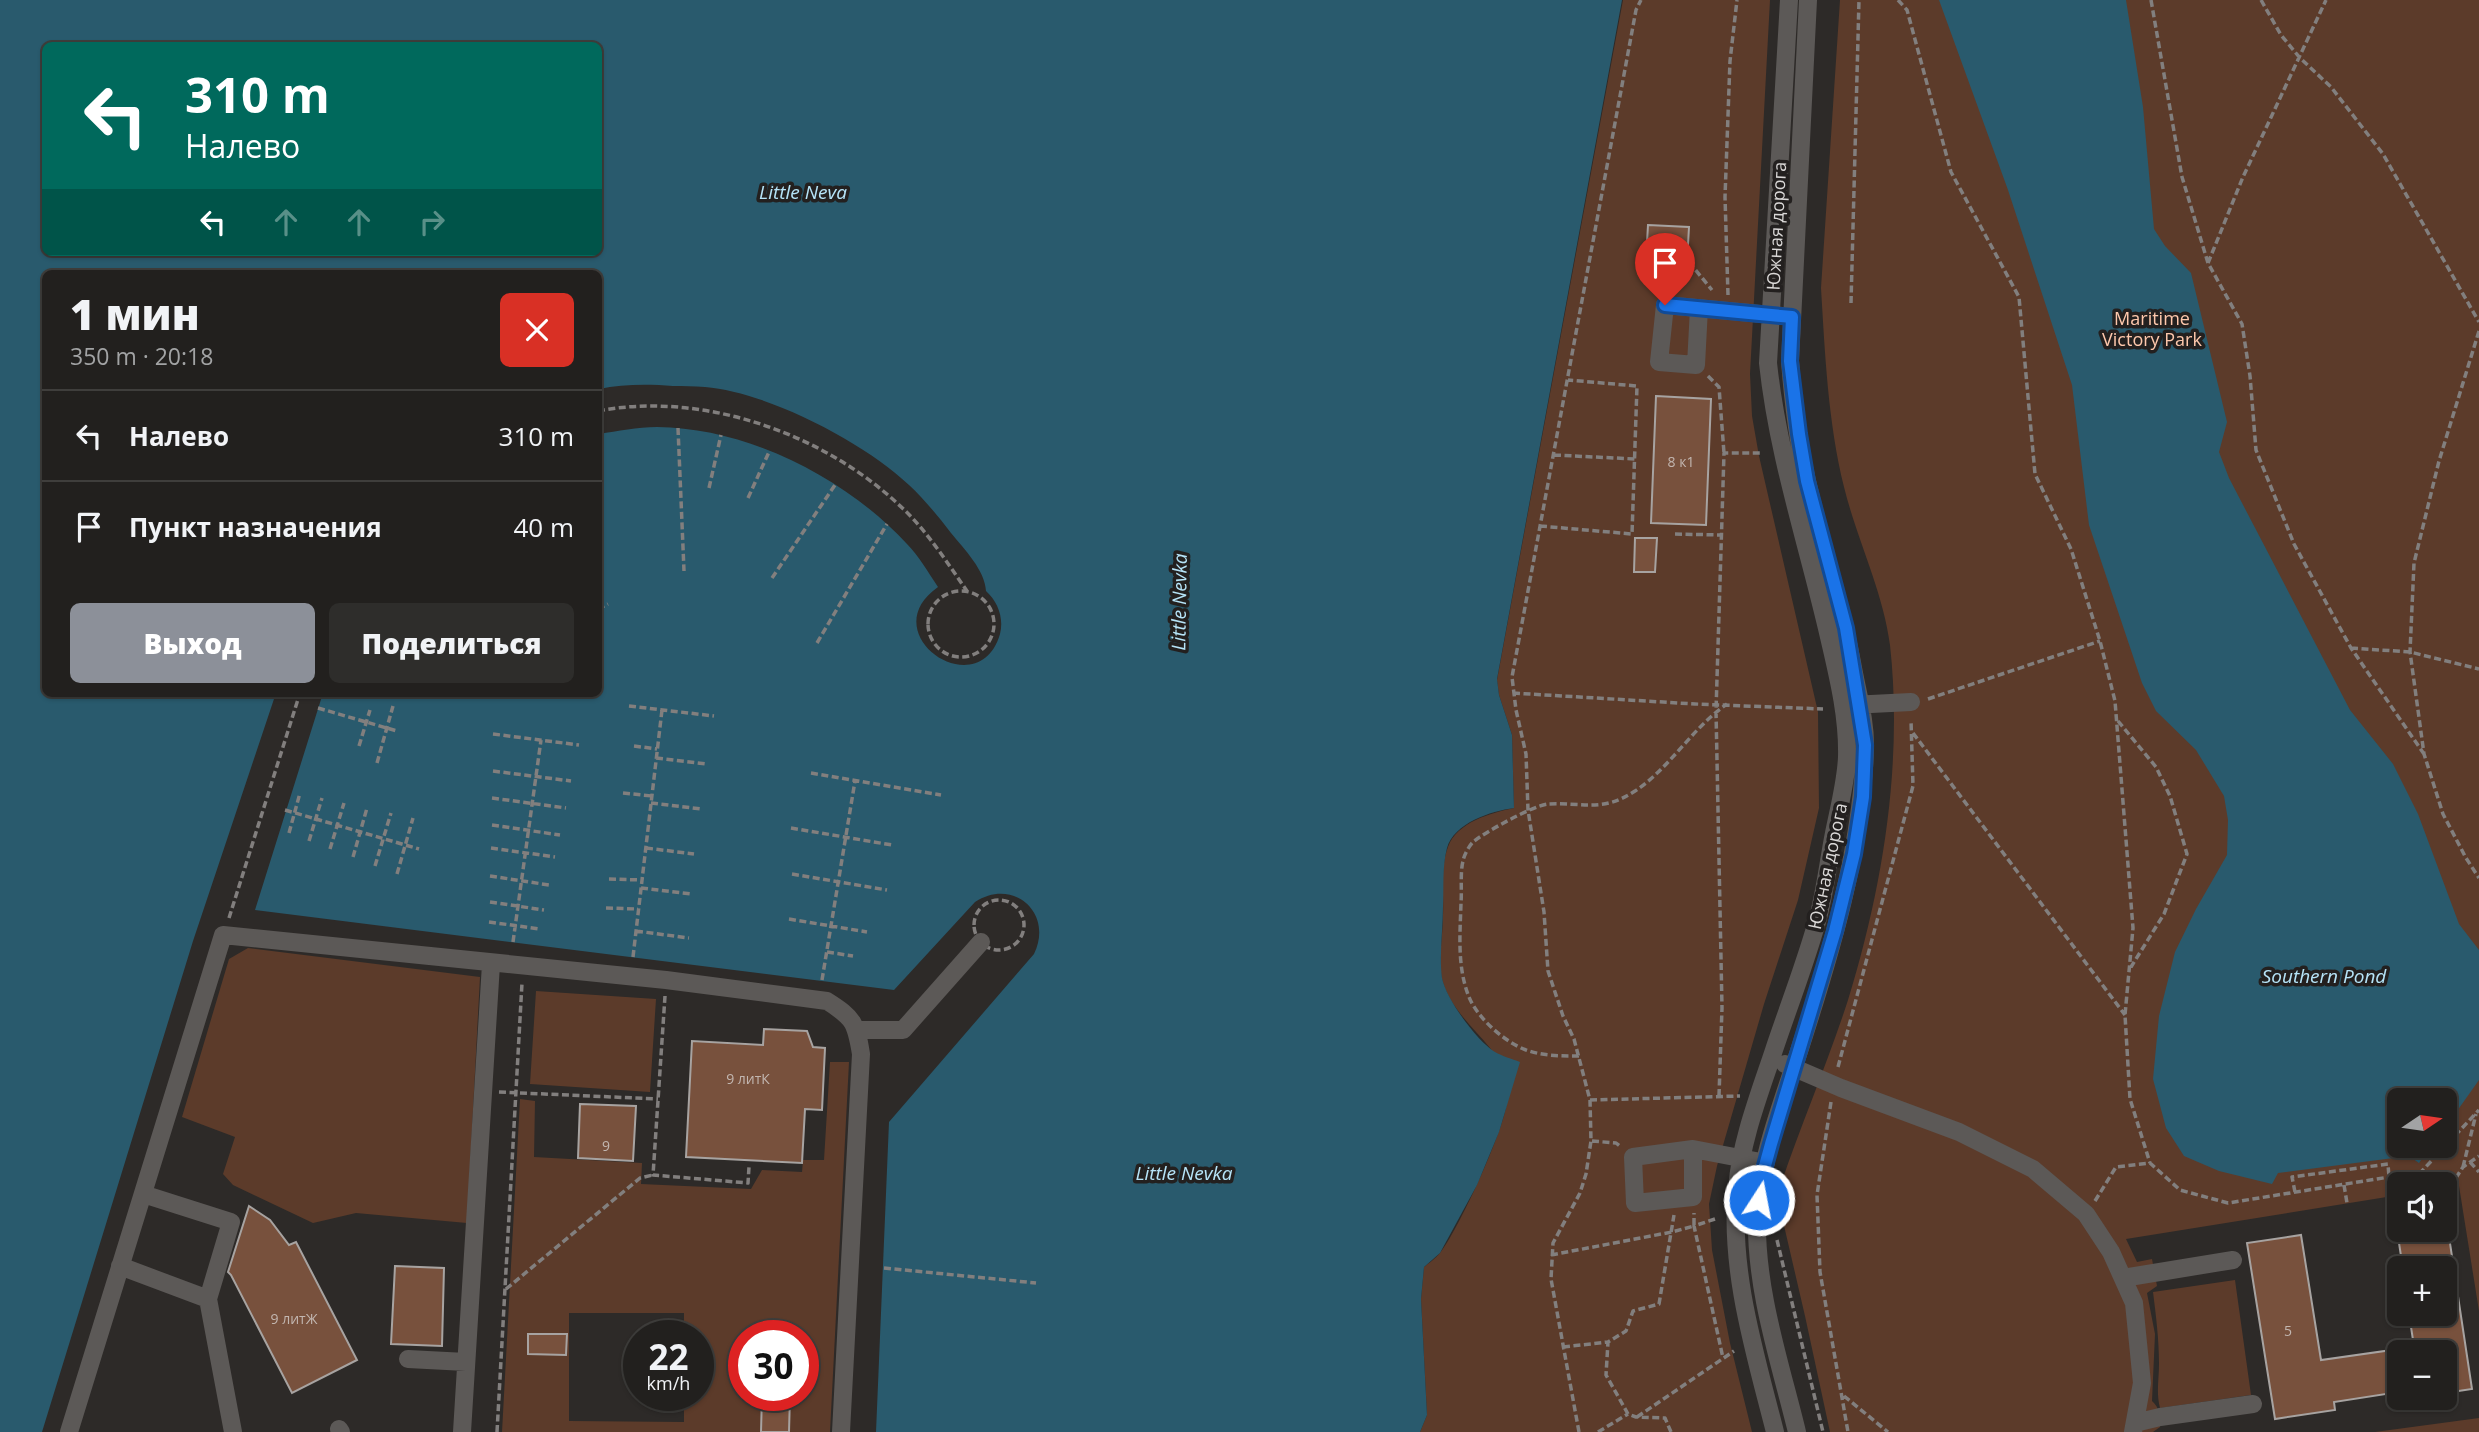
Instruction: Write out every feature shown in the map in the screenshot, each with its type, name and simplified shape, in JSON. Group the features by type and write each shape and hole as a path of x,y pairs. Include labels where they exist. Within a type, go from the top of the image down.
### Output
{"street":[{"name":"Южная дорога","path":"1789,0 1770,315 1768,363 1772,406 1789,485 1821,602 1865,745 1863,797 1854,854 1835,931 1760,1184 1757,1217 1762,1279 1797,1432"},
{"name":"Южная дорога","path":"1775,1432 1751,1335 1741,1281 1735,1216 1741,1157 1819,909 1847,760 1847,730 1852,705 1846,628 1807,481 1790,361 1808,0"},
{"path":"1699,308 1696,365 1659,362 1665,305 1699,308 1792,317"},
{"path":"1779,439 1799,434"},
{"path":"1852,705 1910,702"},
{"path":"69,1432 223,935 666,981 827,1001 847,1013 857,1031 861,1054 841,1432"},
{"path":"857,1031 903,1030 981,942"},
{"path":"462,1432 491,964"},
{"path":"1771,1058 1959,1132 2033,1169 2086,1214 2111,1252 2134,1303 2142,1384 2134,1428"},
{"path":"1693,1149 1684,1198 1635,1203 1633,1157 1693,1149 1766,1163"},
{"path":"143,1194 231,1222 208,1299 233,1432"},
{"path":"2123,1278 2233,1261"},
{"path":"120,1266 208,1299"},
{"path":"408,1359 466,1363"},
{"path":"2134,1428 2160,1417 2253,1404"}],"path":[{"path":"1579,1432 1551,1279 1551,1255 1586,1174 1591,1141 1590,1100 1579,1056 1548,971 1544,912 1528,810 1526,754 1512,677 1636,10 1641,0"},
{"path":"1728,311 1725,197 1730,61 1737,0"},
{"path":"1851,303 1859,0"},
{"path":"1898,0 1907,10 1951,172 2019,297 2035,474 2071,549 2100,641 2115,702 2133,928 2125,1015 2130,1099 2150,1163 2180,1190 2228,1203 2387,1177"},
{"path":"2151,0 2182,177 2208,263 2242,324 2256,450 2294,544 2351,648 2424,754"},
{"path":"2261,0 2281,35 2300,58 2331,87 2383,154 2479,322"},
{"path":"2208,263 2243,177 2326,0"},
{"path":"1689,262 1728,311"},
{"path":"2479,331 2440,461 2414,563 2410,652 2424,754 2443,814 2479,877"},
{"path":"1696,365 1719,387 1724,453 1716,703 1722,1008 1719,1096"},
{"path":"1540,526 1632,534 1637,386 1568,380"},
{"path":"602,411 657,406 714,411 763,425 820,451 874,485 898,504 921,528 967,592 979,596 989,607 994,628 989,642 981,651 968,657 954,657 942,652 933,643 928,629 928,615 935,603 946,594 955,591 967,592"},
{"path":"678,428 684,571"},
{"path":"709,488 721,435"},
{"path":"748,498 769,452"},
{"path":"1724,453 1763,453"},
{"path":"1553,455 1635,459"},
{"path":"772,578 835,485"},
{"path":"817,643 887,524"},
{"path":"1675,534 1720,536"},
{"path":"602,607 608,604"},
{"path":"1848,1432 1820,1272 1817,1195 1833,1084 1913,786 1910,702 1927,700 2100,641"},
{"path":"2351,648 2410,652 2479,669"},
{"path":"1513,693 1823,709"},
{"path":"223,935 299,697"},
{"path":"1579,1056 1552,1056 1525,1050 1503,1036 1483,1018 1471,1002 1463,982 1460,962 1463,860 1470,845 1528,810 1546,804 1593,807 1615,802 1636,791 1716,711 1727,704"},
{"path":"377,763 393,706"},
{"path":"629,706 714,716"},
{"path":"318,708 397,731"},
{"path":"359,746 370,710"},
{"path":"633,957 662,710"},
{"path":"2117,719 2156,767 2170,796 2187,854 2164,914 2129,969"},
{"path":"1912,731 2125,1015"},
{"path":"494,733 579,745"},
{"path":"513,942 541,740"},
{"path":"634,746 657,749"},
{"path":"656,758 706,764"},
{"path":"493,771 571,781"},
{"path":"811,773 941,795"},
{"path":"822,980 855,780"},
{"path":"289,833 300,793"},
{"path":"623,793 652,796"},
{"path":"309,841 322,798"},
{"path":"492,798 566,808"},
{"path":"330,849 344,803"},
{"path":"651,803 701,809"},
{"path":"353,857 367,808"},
{"path":"285,810 419,849"},
{"path":"375,866 391,813"},
{"path":"397,874 413,818"},
{"path":"492,825 560,835"},
{"path":"791,828 892,845"},
{"path":"491,848 555,857"},
{"path":"646,848 694,854"},
{"path":"792,874 887,890"},
{"path":"490,876 550,885"},
{"path":"609,879 642,880"},
{"path":"641,888 692,894"},
{"path":"994,901 1006,901 1020,911 1024,927 1017,943 1002,950 981,942 975,926 977,915 984,906 994,901"},
{"path":"490,902 544,910"},
{"path":"606,908 638,909"},
{"path":"789,919 867,932"},
{"path":"489,922 540,929"},
{"path":"636,931 689,938"},
{"path":"827,952 853,956"},
{"path":"498,1432 523,967"},
{"path":"653,1175 666,981"},
{"path":"516,1093 658,1099"},
{"path":"1590,1100 1742,1096"},
{"path":"2457,1176 2463,1167 2478,1112"},
{"path":"2421,1172 2478,1112"},
{"path":"1591,1141 1616,1143 1633,1157"},
{"path":"2463,1167 2479,1156"},
{"path":"2470,1162 2479,1172"},
{"path":"2086,1214 2116,1167 2150,1163"},
{"path":"2295,1192 2292,1177 2388,1164 2389,1172"},
{"path":"506,1289 640,1178 653,1175 748,1183 749,1167"},
{"path":"2344,1185 2347,1203"},
{"path":"1563,1347 1608,1342 1626,1331 1633,1311 1659,1304 1672,1232 1684,1198"},
{"path":"1684,1198 1694,1226 1723,1358"},
{"path":"1551,1255 1672,1232 1714,1219"},
{"path":"1774,1234 1783,1256 1823,1432"},
{"path":"884,1268 1036,1283"},
{"path":"1608,1342 1606,1375 1628,1414 1636,1417 1665,1418 1671,1432"},
{"path":"1636,1417 1734,1351"},
{"path":"1842,1395 1888,1432"},
{"path":"1598,1432 1628,1414"}],"green space":[{"path":"1623,0 1770,0 1750,374 1752,416 1818,712 1819,808 1798,900 1764,1004 1717,1166 1709,1204 1712,1250 1730,1343 1752,1432 1420,1432 1427,1415 1421,1299 1424,1267 1448,1242 1469,1202 1500,1129 1507,1098 1490,1048 1456,1008 1442,979 1444,863 1452,838 1459,831 1485,816 1514,808 1512,735 1497,680"},
{"name":"Maritime Victory Park","path":"1840,0 2479,0 2479,1311 2457,1186 2457,1172 2387,1172 2387,1197 2126,1239 2137,1262 2152,1259 2157,1286 2147,1293 2155,1334 2152,1401 2158,1409 2160,1419 2160,1427 2153,1432 1830,1432 1779,1204 1781,1184 1848,1000 1871,913 1887,824 1894,734 1887,625 1844,487 1828,388 1821,288"},
{"path":"248,948 480,977 467,1223 356,1213 313,1223 233,1185 223,1174 235,1137 182,1117 229,959"},
{"path":"536,991 656,999 650,1092 530,1084"},
{"path":"830,1062 849,1062 830,1432 502,1432 520,1099 535,1101 534,1157 642,1163 641,1184 751,1189 762,1170 802,1172 803,1160 824,1160"},
{"path":"2235,1280 2251,1395 2160,1408 2153,1292"},
{"path":"2479,1418 2479,1432 2375,1432"}],"water":[{"name":"Little Nevka","path":"0,0 1622,0 1497,679 1499,695 1512,735 1514,808 1485,815 1465,825 1451,839 1445,855 1441,960 1445,987 1471,1029 1488,1047 1520,1062 1499,1132 1477,1185 1440,1253 1424,1267 1421,1299 1427,1415 1420,1432 876,1432 889,1122 1034,954 1039,939 1039,925 1026,903 1016,897 989,895 975,902 894,990 255,910 322,697 602,697 602,433 657,427 726,436 793,461 825,478 882,520 911,549 938,587 921,606 916,624 923,642 936,656 953,664 972,664 989,655 1000,634 997,605 986,591 982,575 968,553 909,485 867,452 841,436 757,398 701,387 645,385 602,388 602,270 42,270 42,697 275,697 193,941 42,1432 0,1432"},
{"name":"Southern Pond","path":"1939,0 2126,0 2143,107 2154,229 2165,246 2191,273 2227,422 2219,452 2229,478 2350,710 2393,764 2418,814 2459,924 2479,950 2479,1080 2457,1111 2457,1088 2387,1088 2387,1158 2394,1158 2278,1173 2272,1184 2219,1171 2184,1156 2166,1128 2153,1079 2159,1016 2175,952 2227,855 2228,820 2224,796 2196,750 2156,711 2142,683 2089,525 2072,385 2008,190"}],"building":[{"path":"1648,225 1689,227 1687,262 1646,260"},
{"path":"1656,396 1711,399 1706,525 1651,523"},
{"path":"1635,538 1657,538 1655,572 1634,572"},
{"path":"764,1029 807,1031 813,1047 825,1048 822,1110 805,1109 802,1163 686,1157 692,1041 763,1045"},
{"path":"580,1104 636,1106 633,1161 578,1158"},
{"path":"249,1206 270,1220 289,1245 296,1242 357,1360 292,1393 228,1272"},
{"path":"2301,1235 2321,1360 2387,1351 2387,1394 2334,1402 2335,1410 2275,1419 2247,1243"},
{"path":"2399,1242 2450,1242 2452,1256 2401,1256"},
{"path":"395,1266 444,1268 442,1346 391,1344"},
{"path":"2457,1290 2472,1389 2457,1391 2457,1340 2413,1340 2411,1326 2457,1326"},
{"path":"528,1334 567,1334 566,1355 528,1354"},
{"path":"762,1411 790,1411 789,1432 761,1432"}],"route":[{"path":"1665,305 1792,317 1790,361 1793,395 1807,481 1846,628 1865,745 1863,797 1854,854 1813,1009 1760,1184 1759,1200"}],"water label":[{"name":"Little Neva","path":"803,192"}]}
